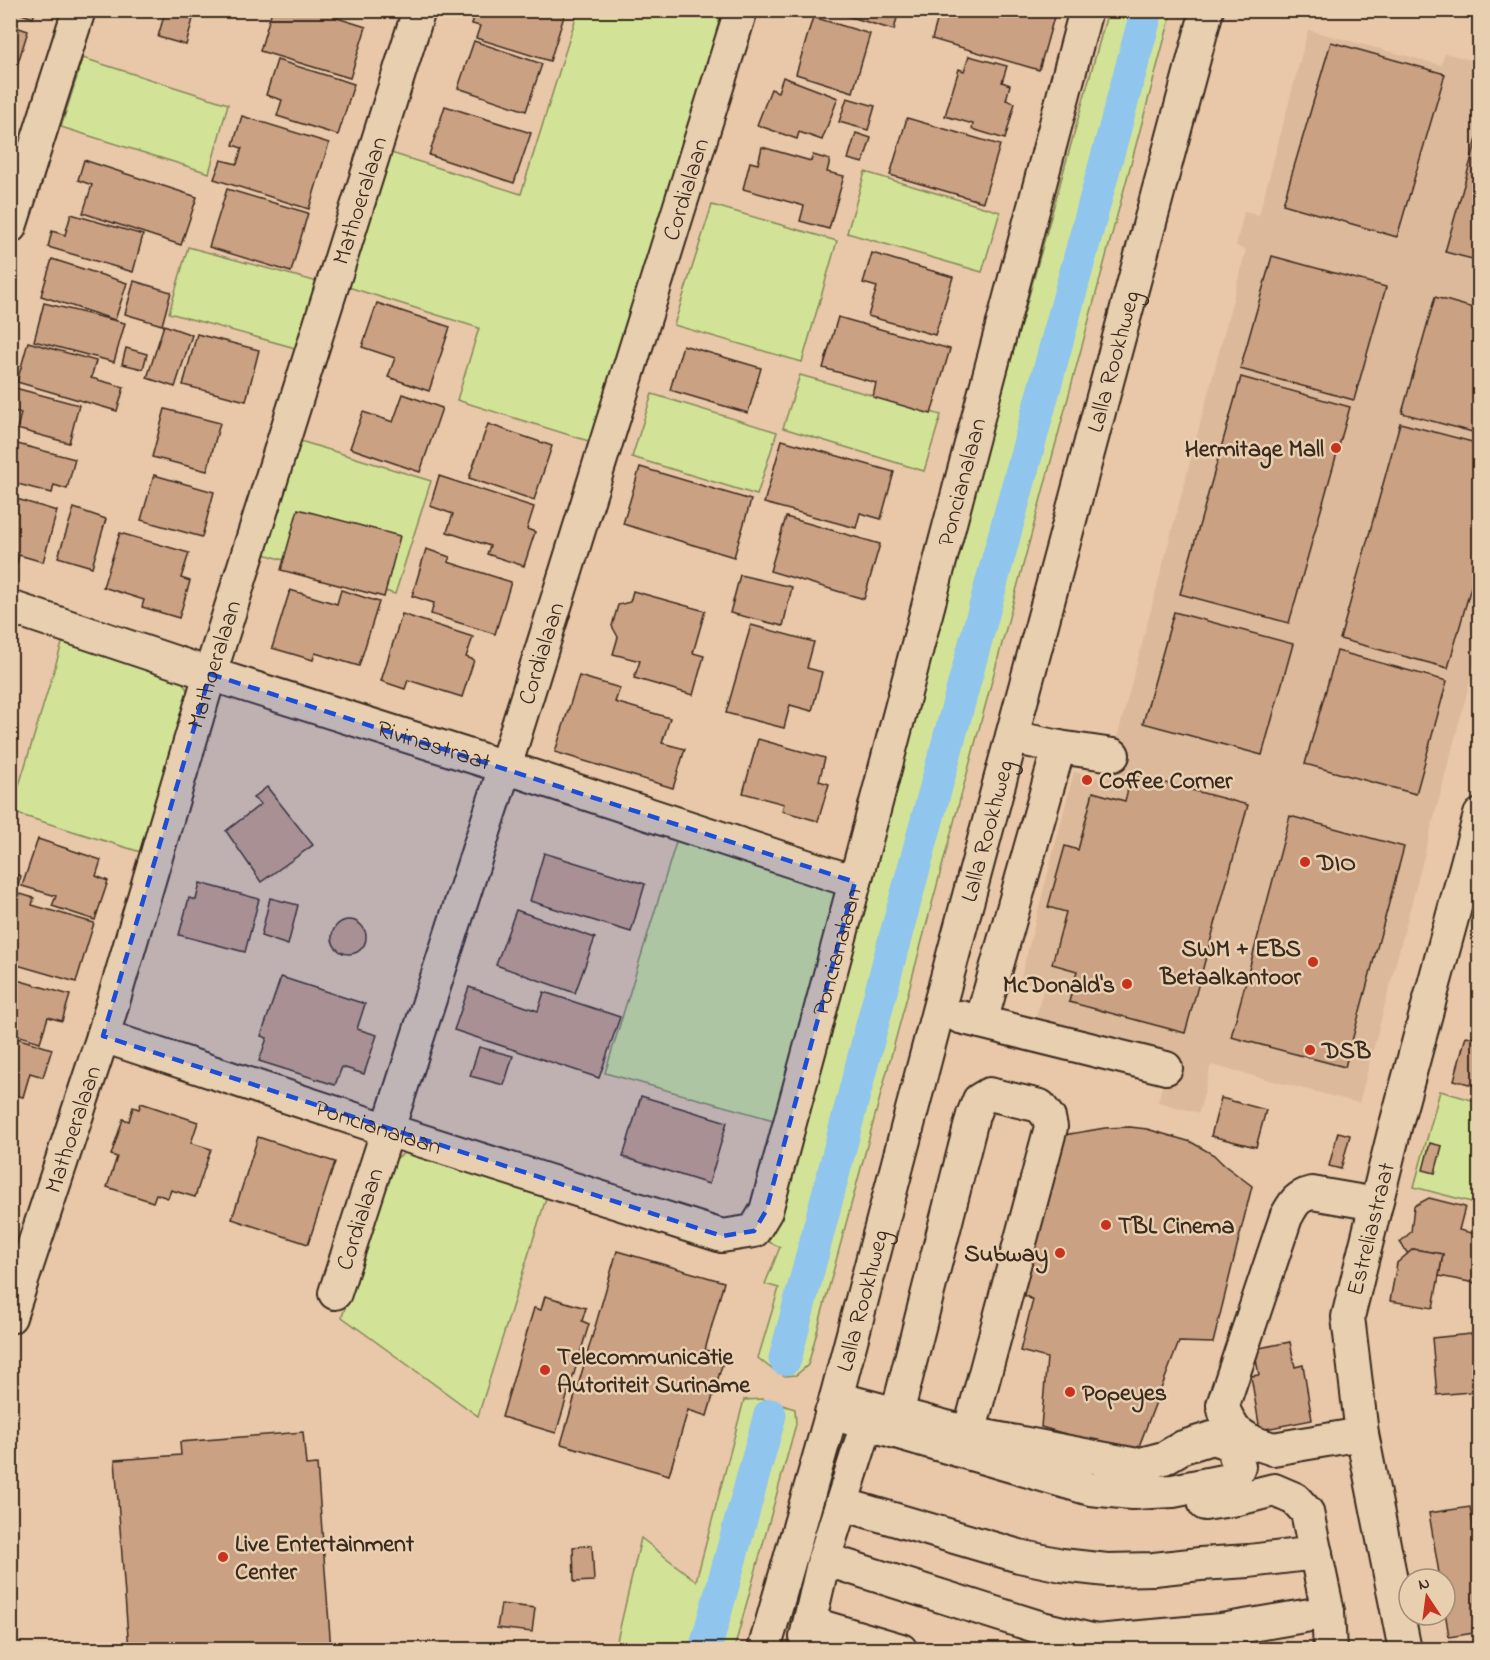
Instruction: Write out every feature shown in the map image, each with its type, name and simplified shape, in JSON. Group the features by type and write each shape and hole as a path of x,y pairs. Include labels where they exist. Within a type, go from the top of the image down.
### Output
{"street":[{"path":"10,227 79,10"},
{"name":"Mathoeralaan","path":"10,1317 103,1036 210,674 419,10"},
{"name":"Cordialaan","path":"335,1293 505,767 741,10"},
{"name":"Poncianalaan","path":"103,1036 388,1130 722,1236 753,1231 766,1211 1086,10"},
{"name":"Lalla Rookhweg","path":"764,1650 831,1415 1207,10"},
{"name":"Rivinastraat","path":"10,607 210,674 505,767 855,882"},
{"path":"1012,738 1113,755"},
{"path":"981,1022 1059,747"},
{"name":"Estreliastraat","path":"1405,1650 1362,1434 1348,1317 1395,1128 1479,815"},
{"path":"938,1011 1166,1068"},
{"path":"897,1414 973,1115 979,1100 989,1094 1040,1106 1049,1118 1051,1127 969,1433"},
{"path":"1362,1434 1273,1449 1252,1442 1234,1430 1223,1405 1286,1217 1295,1200 1312,1192 1376,1204"},
{"path":"897,1414 969,1433 1137,1465 1164,1458 1184,1446 1212,1438 1231,1444 1239,1466 1233,1479 1173,1491 1132,1493 1090,1489 831,1415 897,1414"},
{"path":"831,1415 861,1442 1103,1510 1122,1513 1180,1508 1238,1499 1274,1490 1295,1499 1307,1512 1328,1612 1330,1650"},
{"path":"861,1442 825,1559 809,1636 901,1650"},
{"path":"1273,1449 1274,1490"},
{"path":"842,1504 1018,1556 1084,1568 1154,1569 1316,1553"},
{"path":"825,1559 1020,1621 1096,1641 1221,1630 1328,1612"}],"highlighted area":[{"path":"210,674 855,882 766,1211 754,1231 722,1236 103,1036"}],"shaded area":[{"name":"Hermitage Mall","path":"1308,30 1441,65 1445,53 1479,62 1479,647 1359,1103 1211,1065 1199,1113 1158,1102 1171,1052 1036,1017 1044,987 1020,981 1074,772 1106,780 1246,250 1236,246 1244,212 1259,215"}],"green space":[{"path":"578,11 728,11 595,443 457,400 479,328 345,286 388,152 521,194"},
{"path":"1108,11 1172,11 808,1365 796,1375 785,1376 758,1358 779,1288 765,1284 780,1247 760,1238 771,1225"},
{"path":"83,58 228,104 209,173 61,127"},
{"path":"865,172 1000,212 982,272 847,233"},
{"path":"712,205 837,241 802,362 674,325"},
{"path":"188,247 318,282 299,349 169,313"},
{"path":"800,375 941,415 924,471 783,428"},
{"path":"652,394 777,432 757,495 632,457"},
{"path":"297,440 431,481 395,594 261,553"},
{"path":"64,637 182,681 188,692 190,705 144,853 11,812"},
{"path":"678,836 830,887 837,897 777,1121 605,1073"},
{"path":"1440,1091 1479,1102 1479,1204 1414,1187"},
{"path":"406,1152 547,1195 478,1416 342,1317 392,1165"},
{"path":"763,1399 795,1409 796,1424 734,1649 615,1649 641,1538 696,1581 744,1400"}],"building":[{"path":"10,10 36,10 33,18"},
{"path":"159,10 191,10 189,18 193,19 186,45 158,37 165,12"},
{"path":"272,10 339,10 337,18 366,27 350,78 260,51"},
{"path":"476,10 566,10 550,61 476,38 480,26 472,24"},
{"path":"827,10 899,10 894,30"},
{"path":"940,10 1056,10 1039,70 932,39"},
{"path":"813,17 870,34 853,92 796,74"},
{"path":"10,25 28,31 16,69 10,67"},
{"path":"474,41 542,64 526,111 458,88"},
{"path":"1331,42 1445,74 1397,237 1283,204"},
{"path":"969,56 1007,66 1002,82 1010,85 1006,100 1015,103 1005,139 972,129 973,124 945,116 959,69 964,71"},
{"path":"277,60 354,84 338,135 277,116 282,100 266,95"},
{"path":"783,77 838,98 822,140 799,132 797,139 757,125 771,89 778,92"},
{"path":"847,98 875,106 868,130 839,122"},
{"path":"445,106 531,133 514,183 429,155"},
{"path":"242,116 329,143 309,209 214,179 221,160 237,164 242,148 233,145"},
{"path":"907,118 1000,145 983,202 890,175"},
{"path":"1480,128 1480,261 1445,252"},
{"path":"856,133 871,138 863,163 848,159"},
{"path":"762,147 811,161 813,155 830,160 827,172 844,176 829,229 800,221 804,206 743,189 750,162 758,164"},
{"path":"84,160 197,197 181,245 83,213 92,185 78,180"},
{"path":"227,189 308,213 291,272 209,247"},
{"path":"71,214 143,235 133,272 48,247 52,231 65,235"},
{"path":"872,253 953,277 935,335 868,316 877,287 863,283"},
{"path":"1272,256 1386,287 1354,400 1240,369"},
{"path":"52,259 127,283 115,320 41,296"},
{"path":"134,281 171,292 162,325 125,314"},
{"path":"1435,297 1480,310 1480,434 1402,413"},
{"path":"44,303 125,323 114,362 34,341"},
{"path":"377,303 450,327 429,391 388,377 395,358 362,347"},
{"path":"838,317 950,349 931,414 873,397 876,383 823,368"},
{"path":"164,325 192,335 175,387 147,378"},
{"path":"197,334 259,350 246,401 183,385"},
{"path":"28,342 96,361 91,378 124,387 117,411 17,382"},
{"path":"683,345 761,368 748,413 670,390"},
{"path":"126,348 147,354 143,369 122,364"},
{"path":"1241,377 1350,407 1289,623 1180,594"},
{"path":"15,388 79,405 69,443 17,429 21,413 10,410"},
{"path":"403,394 442,408 420,472 350,448 363,412 393,422"},
{"path":"165,409 220,423 207,471 152,457"},
{"path":"1400,423 1480,444 1480,555 1448,668 1340,639"},
{"path":"488,424 552,446 534,500 469,478"},
{"path":"782,440 894,472 881,519 860,513 856,528 764,503"},
{"path":"10,442 75,459 67,489 54,485 52,493 10,482"},
{"path":"640,467 751,500 734,557 623,524"},
{"path":"154,475 214,492 202,537 141,520"},
{"path":"439,476 534,507 527,529 535,532 524,566 487,554 490,546 447,532 453,514 430,506"},
{"path":"10,497 57,511 43,562 19,555 17,563 10,561"},
{"path":"74,508 106,519 92,567 58,557"},
{"path":"298,509 400,536 384,597 281,570"},
{"path":"786,517 880,544 864,599 770,571"},
{"path":"120,533 189,553 181,578 190,581 179,618 142,607 144,600 103,587"},
{"path":"426,549 450,557 448,562 511,582 495,634 431,614 434,603 412,596"},
{"path":"740,575 792,587 783,626 730,613"},
{"path":"290,590 337,604 341,590 379,602 359,666 315,653 313,660 272,648"},
{"path":"633,591 705,611 693,653 704,656 693,695 634,678 640,661 613,654 618,637 612,626 618,605 630,602"},
{"path":"1174,612 1293,644 1262,755 1143,723"},
{"path":"402,614 473,637 466,657 474,660 462,697 408,680 405,689 381,681"},
{"path":"751,625 814,642 807,668 822,672 812,711 790,705 784,728 726,713"},
{"path":"1337,651 1447,681 1416,794 1305,764"},
{"path":"579,676 620,688 615,702 670,718 662,743 685,749 673,788 555,752"},
{"path":"758,739 825,758 819,781 829,784 818,821 782,811 784,804 743,793"},
{"path":"1132,774 1248,805 1185,1033 1069,1002 1077,971 1052,964 1066,912 1048,907 1065,846 1078,850 1093,792 1125,801"},
{"path":"267,787 313,845 261,882 226,831 261,804 253,798"},
{"path":"1290,816 1404,847 1345,1067 1231,1037"},
{"path":"38,839 101,860 96,876 108,881 95,920 52,906 56,896 22,886"},
{"path":"544,853 645,884 631,932 530,901"},
{"path":"10,873 21,876 17,889 10,887"},
{"path":"200,883 259,899 245,952 179,935 189,898 196,900"},
{"path":"10,891 34,898 32,905 94,923 76,982 10,963"},
{"path":"270,898 298,905 288,945 261,936"},
{"path":"516,910 595,938 575,993 496,965"},
{"path":"349,920 361,925 366,937 361,949 349,954 337,949 332,937 337,925"},
{"path":"281,977 365,1004 357,1029 377,1035 364,1074 342,1067 335,1085 259,1061 267,1038 261,1036"},
{"path":"10,978 70,995 62,1021 48,1017 40,1042 10,1033"},
{"path":"469,987 538,1011 544,992 620,1017 599,1078 454,1030"},
{"path":"10,1036 52,1049 43,1077 30,1073 23,1097 10,1094"},
{"path":"1466,1036 1480,1039 1480,1087 1454,1080"},
{"path":"479,1047 513,1056 504,1085 470,1076"},
{"path":"641,1096 727,1122 709,1184 623,1157"},
{"path":"1221,1098 1266,1110 1256,1147 1211,1136"},
{"path":"141,1103 198,1122 191,1143 211,1149 195,1197 171,1190 168,1198 156,1194 153,1202 107,1187 117,1157 111,1155 123,1119 129,1121 133,1107 139,1109"},
{"path":"1105,1128 1147,1129 1191,1142 1214,1155 1252,1186 1213,1343 1179,1342 1136,1454 1041,1427 1047,1358 1020,1351 1033,1300 1022,1294 1064,1135"},
{"path":"1338,1132 1350,1135 1341,1169 1329,1166"},
{"path":"258,1137 335,1162 308,1244 232,1219"},
{"path":"1430,1143 1442,1146 1435,1173 1423,1170"},
{"path":"1429,1198 1465,1207 1459,1230 1480,1235 1480,1284 1439,1276 1443,1254 1413,1249 1408,1254 1400,1242 1411,1232 1414,1206"},
{"path":"1413,1249 1443,1254 1433,1308 1390,1301 1397,1263"},
{"path":"617,1251 724,1282 705,1350 725,1355 707,1416 688,1410 669,1475 561,1444"},
{"name":"Telecommunicatie Autoriteit Suriname","path":"545,1296 586,1308 582,1321 589,1324 556,1433 502,1417 534,1308 541,1310"},
{"path":"1480,1333 1480,1391 1437,1395 1432,1338"},
{"path":"1290,1342 1295,1367 1303,1365 1312,1420 1260,1430 1251,1376 1259,1375 1254,1349"},
{"name":"Live Entertainment Center","path":"303,1432 306,1465 317,1464 331,1650 129,1650 115,1460 181,1455 180,1442"},
{"path":"1470,1507 1475,1538 1480,1537 1480,1632 1449,1637 1447,1627 1457,1627 1457,1567 1438,1567 1429,1513"},
{"path":"592,1545 594,1581 574,1582 573,1547"},
{"path":"501,1604 535,1608 532,1632 497,1628"}],"waterway":[{"path":"785,1359 892,949 1147,10"},
{"path":"705,1650 770,1415"}],"place":[{"name":"Hermitage Mall","path":"1336,448"},
{"name":"Coffee Corner","path":"1087,780"},
{"name":"DIO","path":"1305,862"},
{"name":"SWM + EBS Betaalkantoor","path":"1313,962"},
{"name":"McDonald's","path":"1127,984"},
{"name":"DSB","path":"1310,1050"},
{"name":"TBL Cinema","path":"1106,1225"},
{"name":"Subway","path":"1060,1253"},
{"name":"Telecommunicatie Autoriteit Suriname","path":"545,1370"},
{"name":"Popeyes","path":"1070,1392"},
{"name":"Live Entertainment Center","path":"223,1557"}]}
